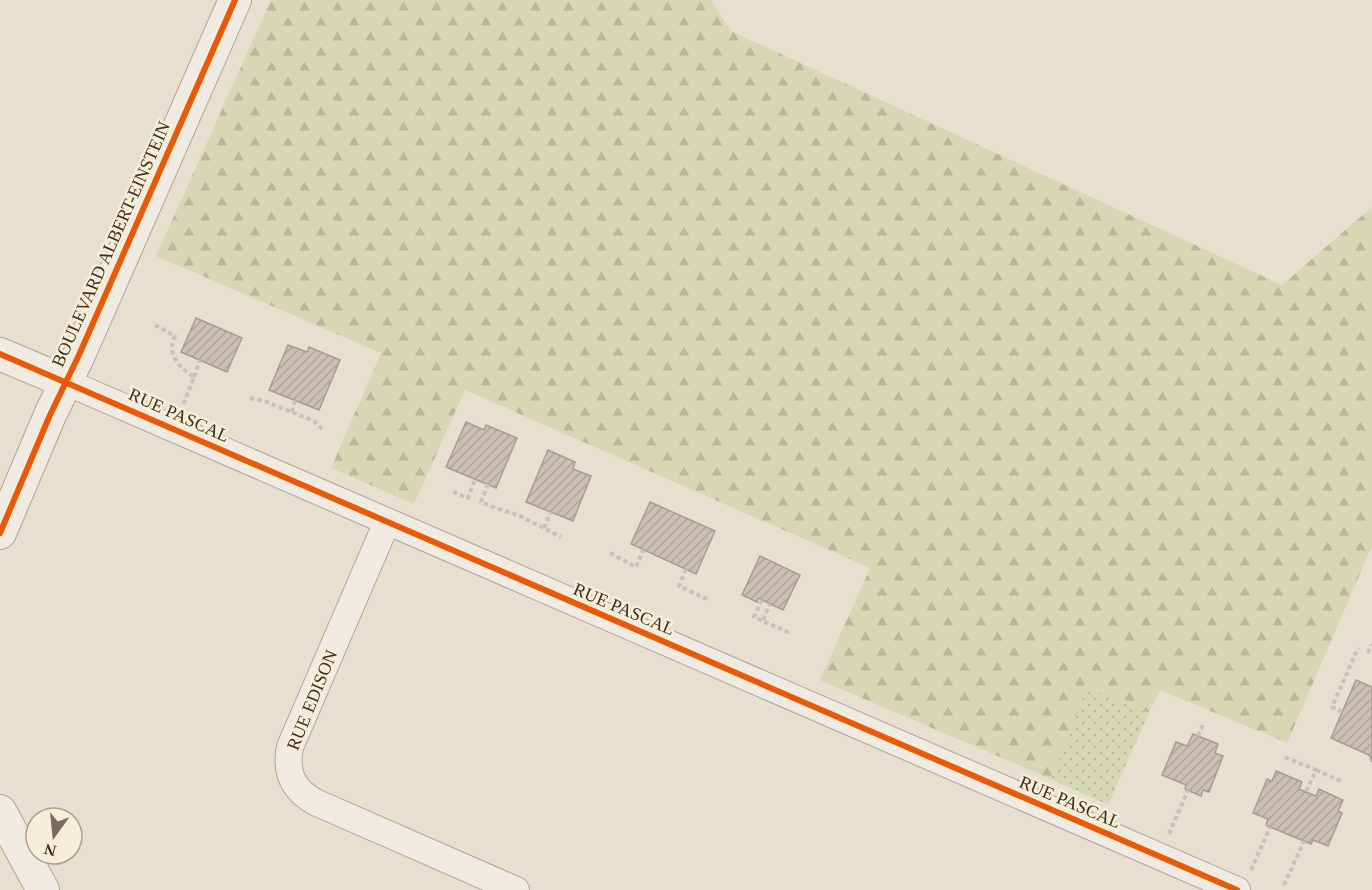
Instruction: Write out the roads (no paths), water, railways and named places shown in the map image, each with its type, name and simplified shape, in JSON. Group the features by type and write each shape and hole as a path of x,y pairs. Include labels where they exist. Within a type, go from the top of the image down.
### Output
{"street":[{"name":"BOULEVARD ALBERT-EINSTEIN","path":"0,533 50,415 143,211 235,0"},
{"name":"RUE PASCAL","path":"0,354 387,522 1244,880"},
{"name":"RUE EDISON","path":"387,522 290,747 288,767 291,777 296,787 315,802 516,890"},
{"path":"0,811 43,890"}]}
